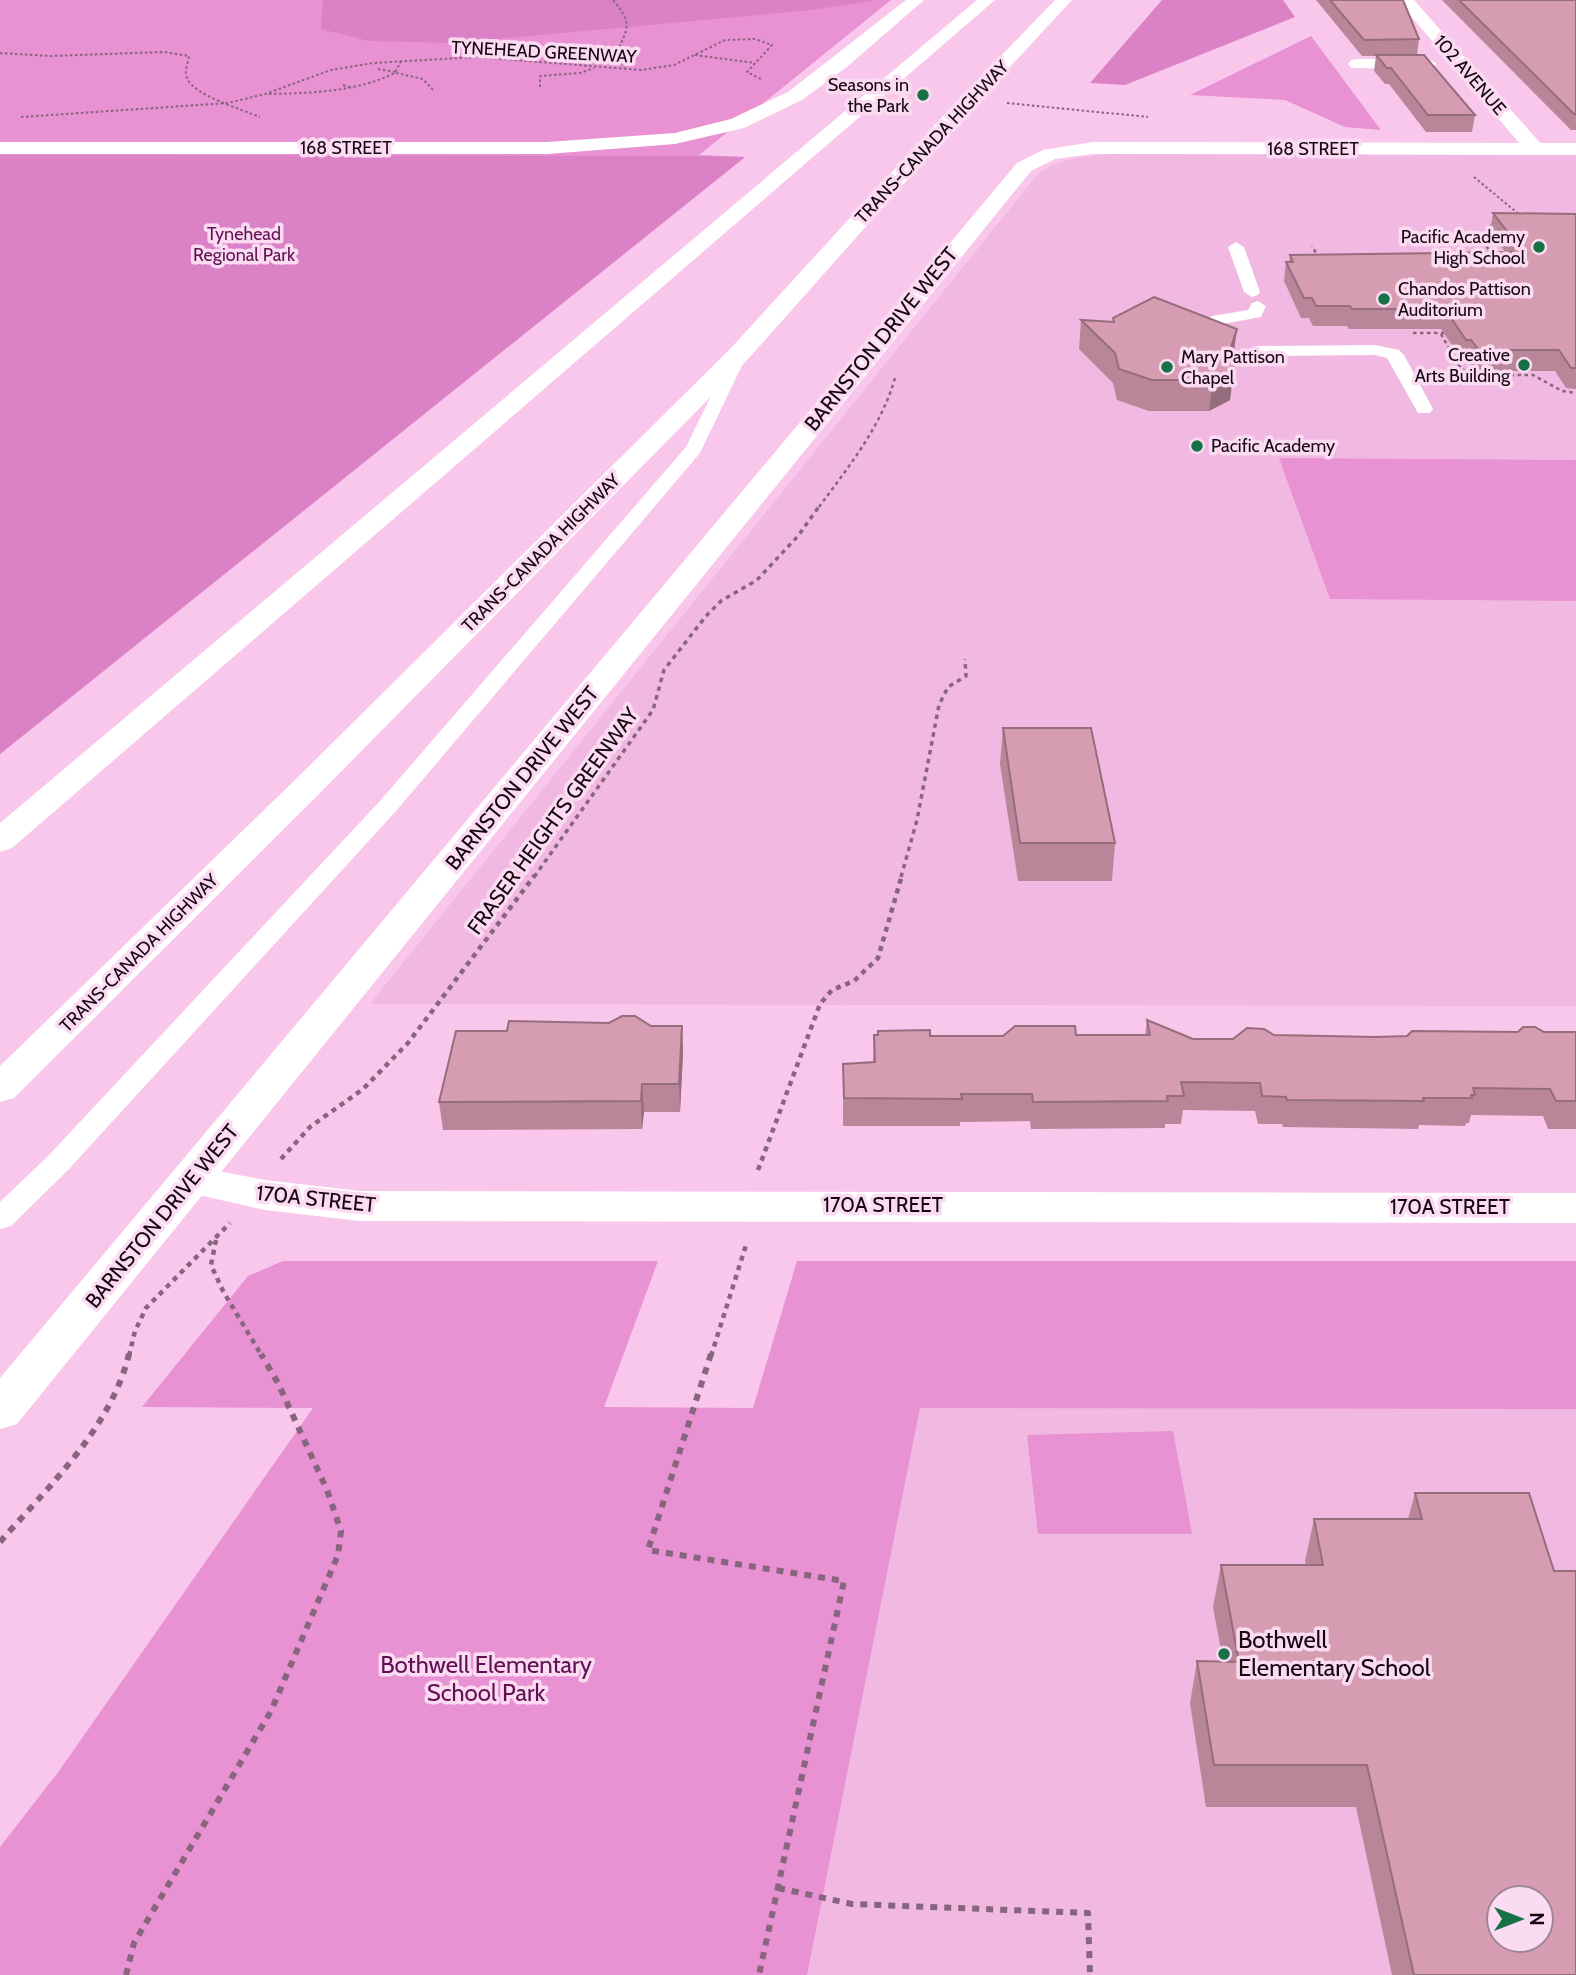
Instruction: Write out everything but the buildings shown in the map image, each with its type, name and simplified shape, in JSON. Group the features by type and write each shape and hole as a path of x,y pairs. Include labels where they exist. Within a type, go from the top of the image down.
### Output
{"main road":[{"name":"168 STREET","path":"0,148 547,148 611,145 692,135 755,117 794,96 916,0"},
{"path":"0,841 987,0"},
{"name":"TRANS-CANADA HIGHWAY","path":"0,1089 740,354 951,119 1064,0"},
{"name":"102 AVENUE","path":"1405,0 1535,149"},
{"path":"1357,64 1461,64"},
{"name":"168 STREET","path":"1050,155 1093,148 1576,149"},
{"name":"BARNSTON DRIVE WEST","path":"0,1411 1024,167 1050,155"},
{"name":"170A STREET","path":"192,1180 265,1195 360,1206 1576,1208"}],"lane":[{"path":"1212,321 1255,314 1255,299 1236,247"},
{"path":"1257,351 1375,349 1393,354 1424,409"},
{"path":"0,1219 59,1161 388,806 694,449 740,354"}],"path":[{"path":"613,0 629,19 629,26 617,52 625,70"},
{"name":"TYNEHEAD GREENWAY","path":"12,119 228,103 265,94 331,70 401,61 477,57 625,70 664,68 730,39 758,39 772,44 772,48 755,63"},
{"path":"0,53 50,56 164,51 182,53 189,56 187,80 206,93 260,117"},
{"path":"694,55 755,63"},
{"path":"265,94 325,93 354,88 396,73 401,61"},
{"path":"755,63 747,70 748,74 768,80"},
{"path":"540,87 540,76 580,73 595,67"},
{"path":"377,69 426,80 431,83 434,91"},
{"path":"343,85 354,88"},
{"path":"1471,174 1530,224"},
{"path":"1496,257 1489,253 1481,237 1489,226 1500,226"},
{"path":"1308,261 1316,253 1312,246"},
{"path":"1441,333 1461,369 1476,375 1533,375 1562,391 1576,393"},
{"name":"FRASER HEIGHTS GREENWAY","path":"282,1159 310,1127 363,1089 408,1043 447,994 653,710 664,670 706,616 727,597 757,580 798,536 872,433 888,403 896,374"},
{"path":"755,1178 820,1003 832,990 854,981 878,958 917,820 939,705 948,687 966,677 965,659"},
{"path":"0,1542 56,1479 110,1406 122,1383 135,1331 146,1308 236,1216"},
{"path":"748,1238 648,1550 845,1581 759,1975"},
{"path":"126,1975 134,1943 271,1711 338,1555 341,1531 327,1490 278,1383 211,1265 216,1239"},
{"path":"778,1888 852,1904 1088,1913 1090,1975"}],"shaded area":[{"name":"Pacific Academy","path":"1110,154 1576,154 1576,1006 370,1004 1038,174 1052,165 1076,158"},
{"name":"Bothwell Elementary School","path":"920,1408 1576,1409 1576,1975 807,1975"}],"green space":[{"name":"Tynehead Regional Park","path":"0,0 891,0 699,155 745,157 0,754"},
{"path":"323,0 877,0 812,10 455,43 369,41 321,29"},
{"path":"1162,0 1283,0 1295,17 1125,85 1090,83"},
{"path":"1311,36 1381,130 1345,127 1285,100 1190,95"},
{"name":"Tynehead Regional Park","path":"0,155 698,156 745,157 0,754"},
{"path":"1279,458 1576,460 1576,601 1330,599"},
{"name":"Bothwell Elementary School Park","path":"283,1261 658,1261 604,1407 753,1408 797,1261 1576,1261 1576,1409 920,1408 807,1975 0,1975 0,1847 59,1771 313,1408 142,1407 248,1276"},
{"path":"1173,1431 1192,1534 1038,1534 1027,1435"}],"place":[{"name":"Seasons in the Park","path":"923,95"},
{"name":"Pacific Academy High School","path":"1539,247"},
{"name":"Chandos Pattison Auditorium","path":"1384,299"},
{"name":"Creative Arts Building","path":"1524,365"},
{"name":"Mary Pattison Chapel","path":"1167,367"},
{"name":"Pacific Academy","path":"1197,446"},
{"name":"Bothwell Elementary School","path":"1224,1654"}]}
